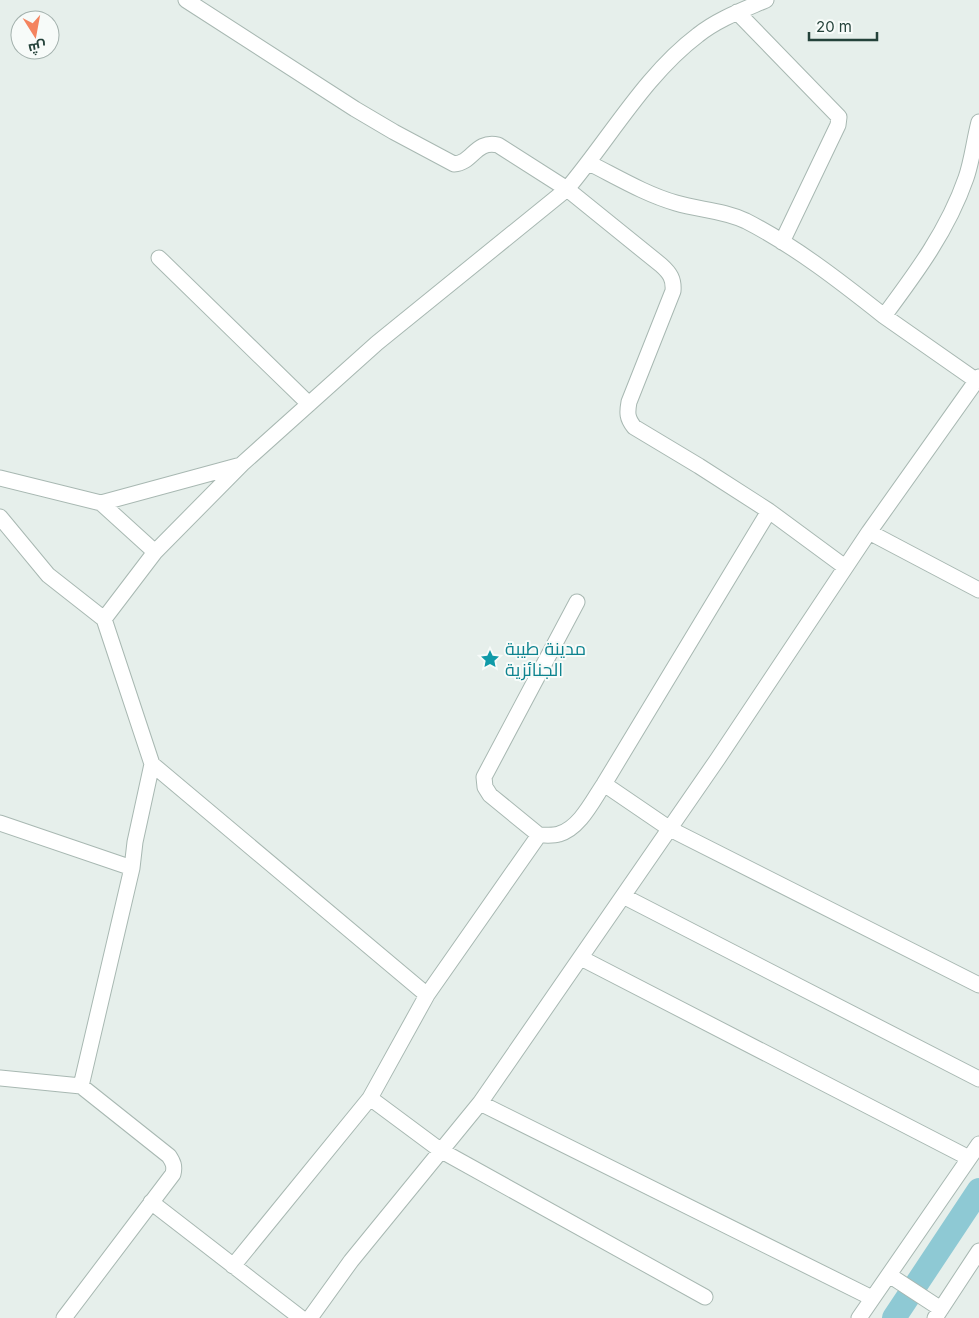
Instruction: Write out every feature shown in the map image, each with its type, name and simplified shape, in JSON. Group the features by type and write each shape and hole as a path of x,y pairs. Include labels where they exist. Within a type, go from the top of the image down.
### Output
{"street":[{"path":"186,0 355,109 454,164 462,163 480,147 490,143 498,145 568,189 666,270 673,282 672,291 627,411 630,422 634,427 768,511 845,567"},
{"path":"104,619 155,552 242,464 377,342 568,189 655,75 676,52 700,33 737,12 766,0"},
{"path":"737,12 839,117 838,125 782,242"},
{"path":"884,316 932,248 954,208 966,177 979,122"},
{"path":"310,1318 351,1261 480,1103 670,829 869,532 978,379 884,316 846,286 782,242 745,221 722,212 663,199 589,163"},
{"path":"159,258 309,404"},
{"path":"102,503 242,464"},
{"path":"0,478 102,503 155,552"},
{"path":"577,602 492,758 484,777 485,787 490,795 539,835 558,835 569,830 582,816 604,784 768,511"},
{"path":"0,517 48,575 104,619 152,764 135,842 132,868 81,1086"},
{"path":"869,532 979,590"},
{"path":"152,764 427,995"},
{"path":"604,784 670,829 979,985"},
{"path":"0,823 132,868"},
{"path":"234,1266 370,1098 427,995 539,835"},
{"path":"623,896 979,1079"},
{"path":"581,958 969,1158"},
{"path":"0,1078 81,1086 172,1160 175,1168 173,1174 64,1318"},
{"path":"370,1098 440,1150 705,1297"},
{"path":"480,1103 872,1298"},
{"path":"859,1318 979,1144"},
{"path":"152,1202 301,1318"},
{"path":"889,1275 928,1300 938,1313 979,1251"}],"waterway":[{"path":"894,1318 979,1190"}],"place":[{"name":"مدينة طيبة الجنائزية","path":"490,659"}]}
